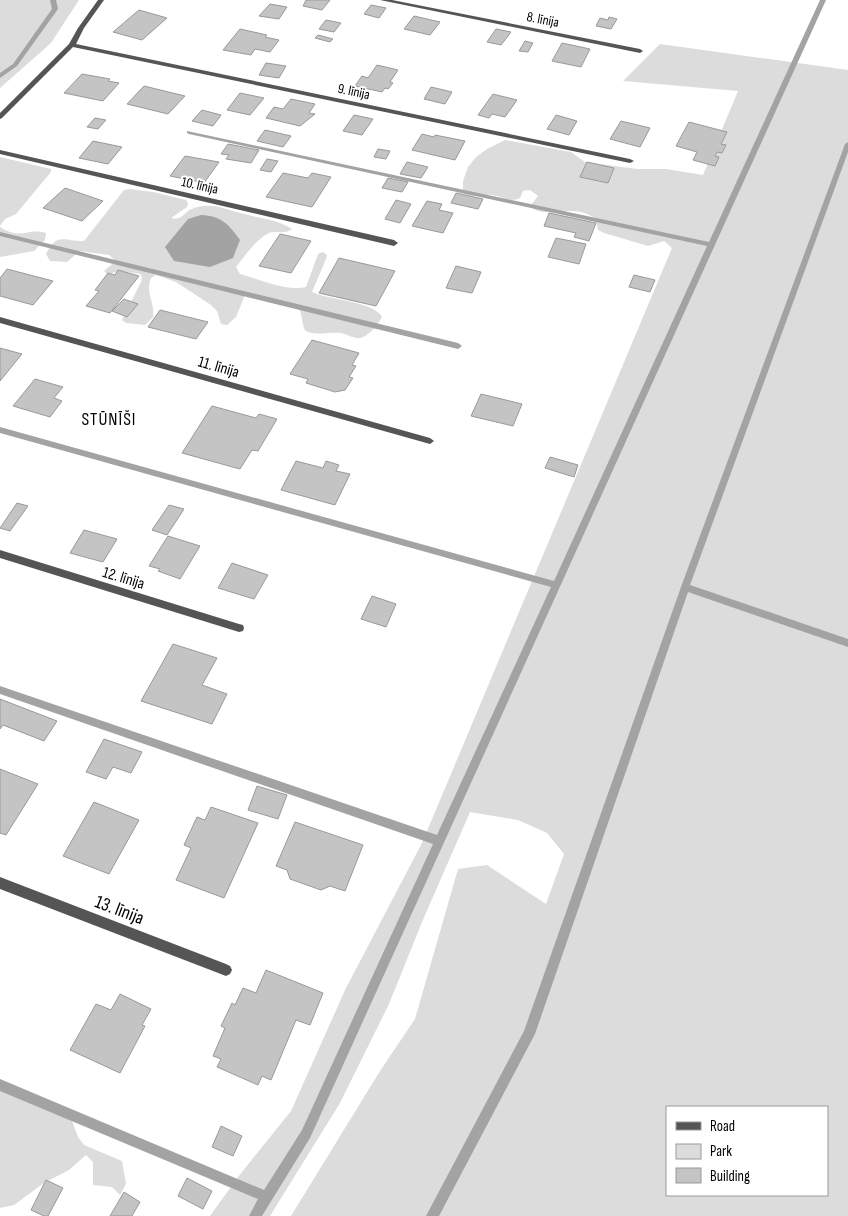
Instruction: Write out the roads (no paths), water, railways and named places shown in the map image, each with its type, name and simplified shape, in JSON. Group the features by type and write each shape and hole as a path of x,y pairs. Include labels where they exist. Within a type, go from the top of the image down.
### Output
{"street":[{"path":"0,117 72,45 100,0"},
{"name":"8. līnija","path":"382,0 640,51"},
{"name":"9. līnija","path":"72,45 630,161"},
{"name":"10. līnija","path":"0,152 394,242"},
{"name":"11. līnija","path":"0,320 430,441"},
{"name":"12. līnija","path":"0,554 239,628"},
{"name":"13. līnija","path":"0,884 226,970"}],"waterway":[{"path":"0,76 15,65 55,9 53,0"},
{"path":"440,841 823,0"},
{"path":"189,132 711,245"},
{"path":"685,587 848,144"},
{"path":"0,234 458,346"},
{"path":"0,430 556,585"},
{"path":"432,1216 529,1034 685,587"},
{"path":"685,587 848,643"},
{"path":"0,690 440,841"},
{"path":"267,1197 306,1134 440,841"},
{"path":"0,1085 267,1197"},
{"path":"255,1216 267,1197"}],"district":[{"name":"STŪNĪŠI","path":"109,419"}]}
